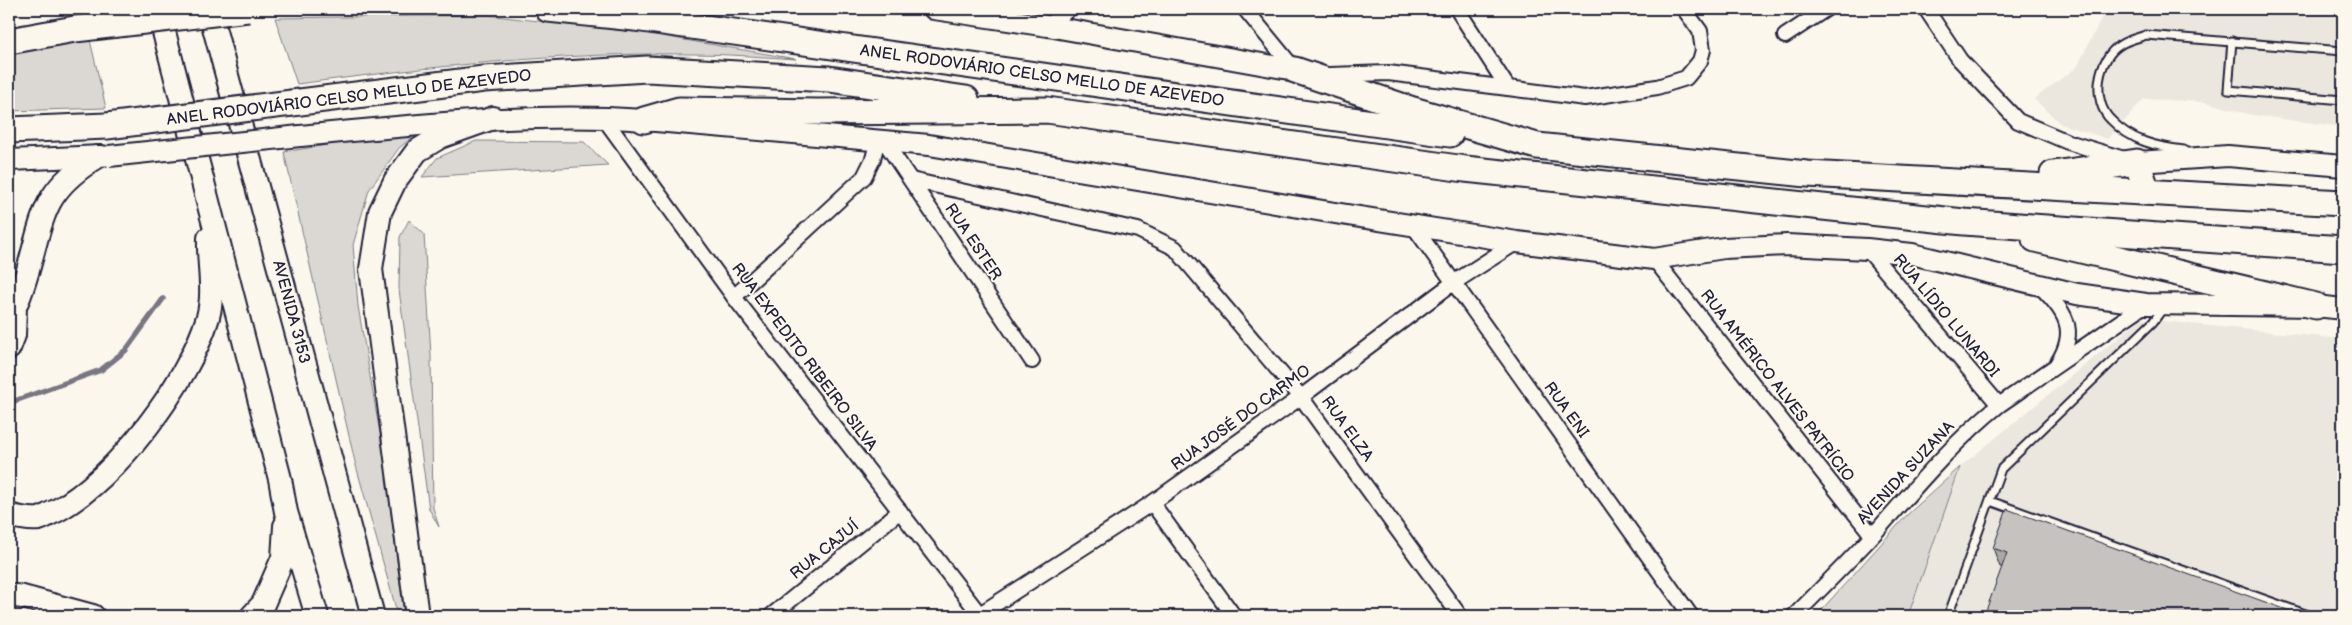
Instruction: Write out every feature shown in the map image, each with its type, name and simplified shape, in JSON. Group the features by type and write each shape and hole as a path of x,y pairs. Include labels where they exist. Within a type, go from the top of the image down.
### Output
{"highway":[{"path":"158,9 213,215 280,479 286,512 317,616"},
{"name":"AVENIDA 3153","path":"209,9 373,616"},
{"path":"9,41 75,29 248,9"},
{"name":"ANEL RODOVIÁRIO CELSO MELLO DE AZEVEDO","path":"548,9 635,18 1537,146"},
{"name":"ANEL RODOVIÁRIO CELSO MELLO DE AZEVEDO","path":"9,130 107,126 484,79 647,69 829,79 1048,110"},
{"path":"1303,73 1413,110 1537,146 1807,174 2343,203"},
{"path":"644,120 679,110 816,112 1048,110 1465,170 1964,222 2343,249"},
{"path":"417,616 372,278 375,241 380,212 395,181 417,151 440,137 494,118"},
{"path":"9,348 14,335 12,311 25,281 44,210 62,183 78,168 103,156"},
{"path":"1986,183 2137,162 2147,191"},
{"path":"9,515 25,519 40,518 69,504 94,485 135,444 174,386 195,349 207,319 212,300 209,240 213,215"},
{"path":"1964,222 2316,306"},
{"path":"252,616 263,604 283,558 286,512"},
{"path":"9,595 94,616"}],"main road":[{"path":"934,9 1048,26 1303,73"},
{"name":"ANEL RODOVIÁRIO CELSO MELLO DE AZEVEDO","path":"9,160 103,156 494,118 603,117 929,145 1517,242 1654,259 1724,248 1787,245 1866,249 1912,254 2077,294 2156,304 2316,306 2343,309"},
{"path":"2137,162 2228,156 2343,166"}],"street":[{"path":"1048,26 1069,9"},
{"path":"1245,9 1303,73 1388,73 1505,82 1585,98 1657,86 1686,78 1700,61 1704,50 1700,31 1684,9"},
{"path":"1456,9 1505,82"},
{"path":"1785,36 1826,9"},
{"path":"1926,9 1960,60 2018,121 2068,142 2137,162"},
{"name":"RUA EXPEDITO RIBEIRO SILVA","path":"603,117 734,297 980,615"},
{"path":"734,297 864,177 881,142"},
{"name":"RUA ESTER","path":"881,142 911,180 1032,361"},
{"name":"RUA ELZA","path":"911,180 1138,230 1174,248 1301,397 1460,616"},
{"name":"RUA ENI","path":"1412,224 1692,616"},
{"name":"RUA JOSÉ DO CARMO","path":"980,615 1152,503 1301,397 1454,283 1517,242"},
{"name":"RUA LÍDIO LUNARDI","path":"1866,249 1999,405"},
{"name":"RUA AMÉRICO ALVES PATRÍCIO","path":"1654,259 1872,535"},
{"path":"2039,284 2060,309 2068,325 2066,346 2056,366"},
{"name":"AVENIDA SUZANA","path":"1794,616 1872,535 1952,446 1999,405 2056,366 2156,304"},
{"path":"1152,503 1234,616"},
{"name":"RUA CAJUÍ","path":"771,616 900,512"}],"lane":[{"path":"2228,156 2156,147 2132,136 2109,119 2098,94 2102,66 2120,45 2146,35 2343,51"},
{"path":"2232,42 2228,90 2343,100"},
{"path":"1948,616 2001,469 2153,322 2156,304"},
{"path":"2316,306 2343,305"},
{"path":"1990,500 2311,616"}],"shaded area":[{"path":"2106,9 2343,9 2343,127 2252,115 2206,102 2144,99 2108,139 2061,124 2034,99 2077,67"},
{"path":"486,15 644,33 796,59 707,54 594,55 495,62 297,84 275,18"},
{"path":"90,40 106,108 9,111 9,54"},
{"path":"423,129 399,148 369,190 353,245 358,306 384,457 404,616 398,616 355,462 284,152"},
{"path":"476,141 584,142 608,165 422,177 437,158"},
{"path":"409,220 424,234 431,356 433,508 439,527 429,509 399,290 400,237"},
{"path":"2141,319 2343,339 2343,616 1908,616 1960,467"},
{"path":"1960,467 1908,616 1816,616 1907,515"}],"building":[{"path":"2007,509 2304,616 1984,616 2007,553 1993,548"}],"waterway":[{"path":"9,403 101,370 126,350 163,299"}]}
